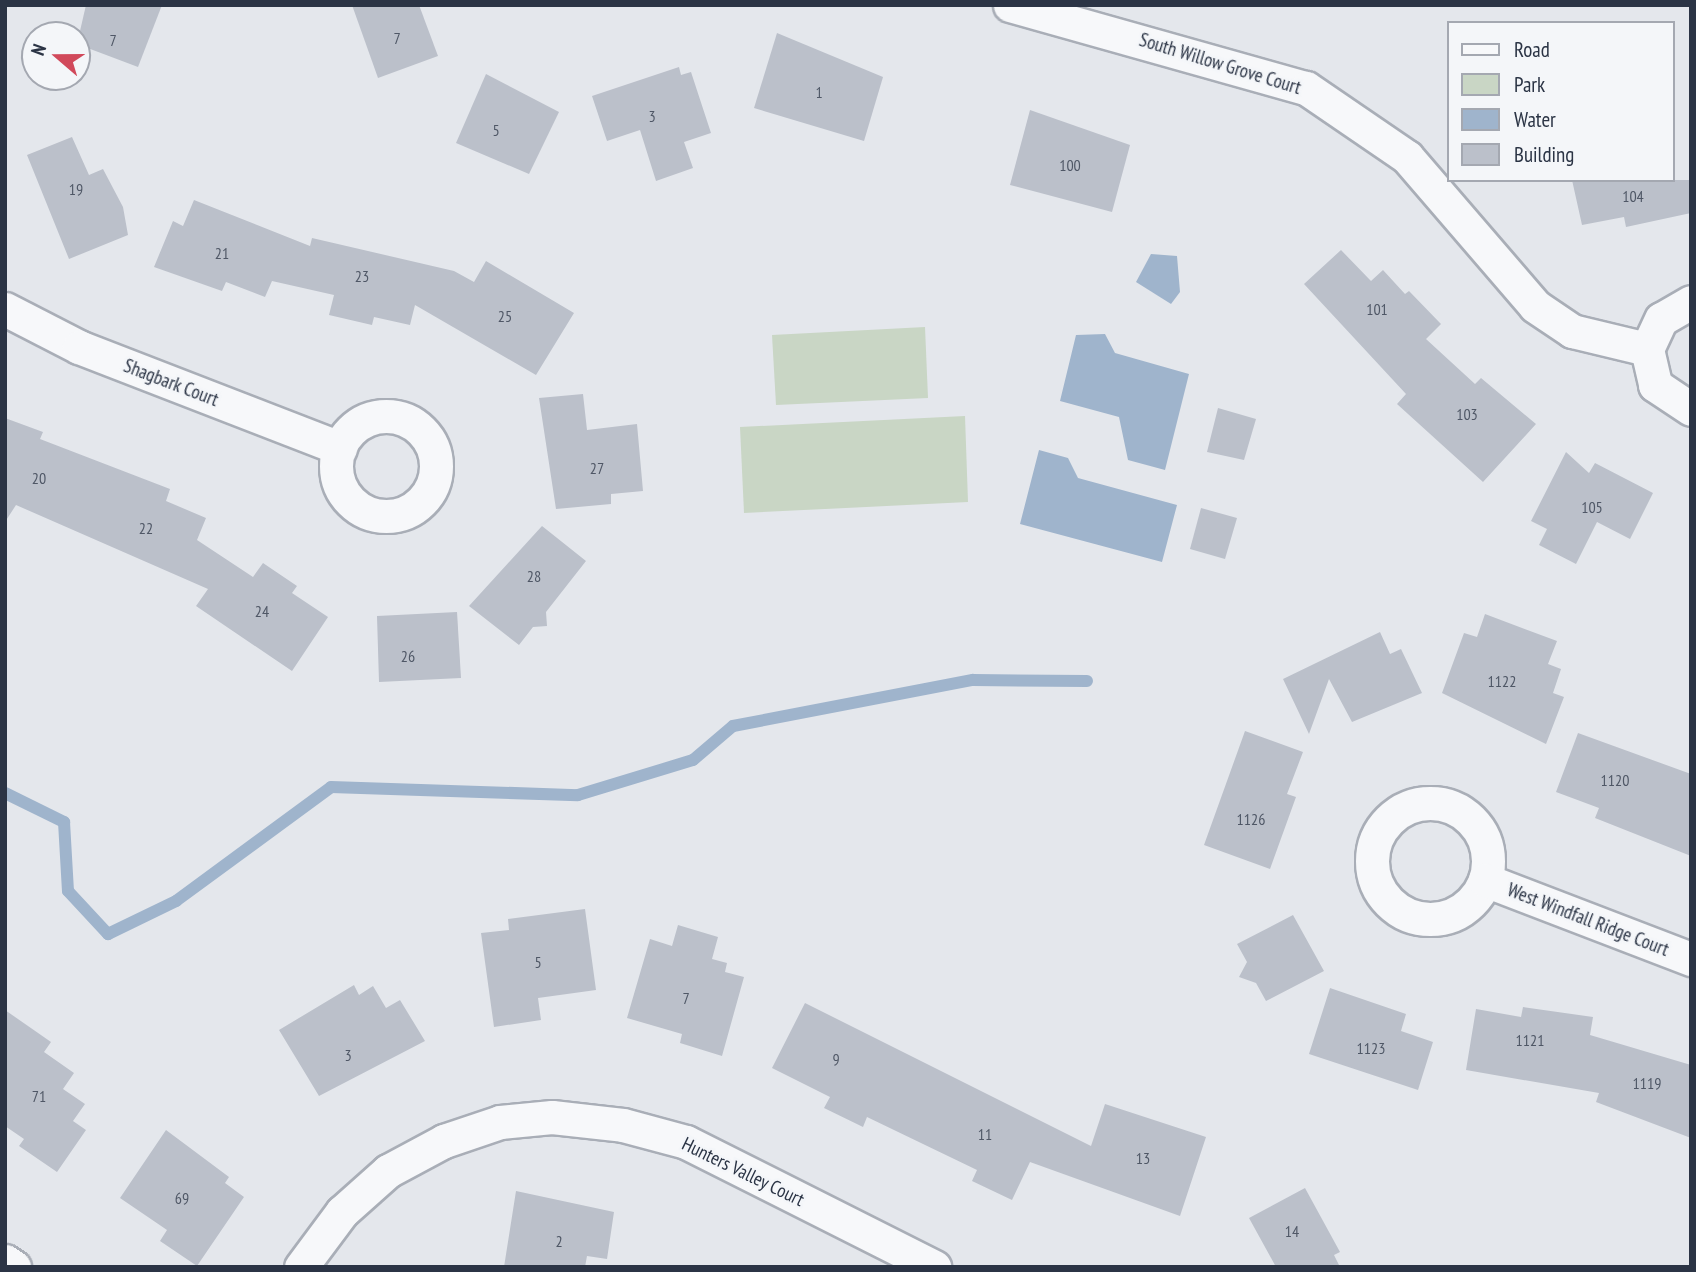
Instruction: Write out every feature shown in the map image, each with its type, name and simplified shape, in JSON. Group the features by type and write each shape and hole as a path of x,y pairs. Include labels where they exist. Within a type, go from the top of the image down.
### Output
{"street":[{"name":"South Willow Grove Court","path":"1025,7 1087,15 1306,88 1407,157 1535,306 1572,331 1647,349"},
{"path":"1691,302 1661,319 1647,349 1655,385 1691,409"},
{"name":"Shagbark Court","path":"5,309 44,333 340,448"},
{"name":"West Windfall Ridge Court","path":"1485,880 1691,959"},
{"name":"Hunters Valley Court","path":"301,1267 342,1212 388,1171 444,1141 500,1122 552,1117 623,1125 686,1142 934,1267"},
{"path":"5,1261 14,1267"}],"green space":[{"path":"925,327 928,398 776,405 772,335"},
{"path":"965,416 968,502 744,513 740,427"}],"water":[{"path":"1151,254 1177,256 1180,292 1171,304 1136,282"},
{"path":"1105,334 1115,353 1189,374 1165,470 1128,460 1119,417 1060,401 1076,335"},
{"path":"1039,450 1068,458 1078,478 1177,505 1162,562 1020,524"}],"building":[{"path":"86,5 162,5 138,67 91,49 91,21 82,21"},
{"path":"352,5 419,5 438,56 378,78"},
{"path":"777,33 883,77 864,141 754,108"},
{"path":"679,67 681,75 691,72 711,133 684,142 693,168 656,181 640,130 607,141 592,96"},
{"path":"486,74 559,112 529,174 456,143"},
{"path":"1030,110 1130,145 1112,212 1010,185"},
{"path":"72,137 89,175 103,169 123,207 128,235 69,259 27,155"},
{"path":"1691,180 1691,213 1626,227 1624,217 1582,225 1572,182"},
{"path":"194,200 310,246 312,238 454,271 474,282 486,261 574,313 536,375 415,305 410,325 374,317 372,325 329,315 334,295 272,281 265,297 226,282 222,291 154,267 173,221 183,226"},
{"path":"1341,250 1371,281 1383,270 1405,294 1409,291 1441,324 1426,339 1475,384 1481,378 1536,424 1483,482 1397,404 1406,394 1304,284"},
{"path":"583,394 587,430 637,424 643,491 611,494 611,504 556,509 539,398"},
{"path":"1218,408 1256,419 1244,460 1207,452"},
{"path":"5,418 43,432 40,439 170,489 166,501 206,518 197,540 253,577 263,563 297,586 292,593 328,617 292,671 196,606 208,589 16,505 5,522"},
{"path":"1566,452 1589,473 1595,463 1653,493 1630,539 1597,522 1576,564 1539,545 1547,529 1531,521"},
{"path":"1201,508 1237,518 1225,559 1190,549"},
{"path":"542,526 586,561 546,612 547,626 533,627 519,645 469,606"},
{"path":"457,612 461,678 379,682 377,616"},
{"path":"1485,614 1557,641 1548,664 1561,669 1553,693 1564,697 1546,744 1442,693 1464,633 1477,637"},
{"path":"1380,632 1390,654 1401,649 1422,693 1352,722 1329,679 1309,734 1283,679"},
{"path":"1245,731 1303,752 1287,794 1296,797 1270,869 1204,845"},
{"path":"1578,733 1691,774 1691,856 1595,818 1599,808 1556,792"},
{"path":"585,909 596,990 538,998 541,1020 494,1027 481,933 509,930 508,919"},
{"path":"1293,915 1324,971 1266,1001 1256,983 1239,977 1247,962 1237,944"},
{"path":"678,925 718,937 712,959 727,963 725,972 744,977 722,1056 680,1043 682,1034 627,1018 650,939 672,946"},
{"path":"354,985 359,995 373,986 386,1008 400,1000 425,1041 319,1096 279,1030"},
{"path":"1330,988 1406,1014 1401,1031 1433,1042 1418,1090 1309,1054"},
{"path":"805,1003 1091,1146 1105,1104 1206,1137 1180,1216 1030,1162 1012,1200 972,1181 977,1170 867,1117 863,1127 824,1108 830,1097 772,1068"},
{"path":"1523,1007 1593,1017 1590,1035 1691,1065 1691,1138 1596,1102 1599,1093 1466,1070 1476,1009 1521,1017"},
{"path":"5,1010 51,1042 44,1052 74,1073 63,1089 85,1104 73,1121 86,1130 57,1172 19,1146 24,1139 5,1126"},
{"path":"166,1130 229,1177 225,1183 244,1197 197,1266 160,1241 167,1230 120,1198"},
{"path":"1305,1188 1340,1252 1334,1255 1340,1267 1276,1267 1249,1218"},
{"path":"516,1191 614,1212 607,1259 587,1256 585,1267 504,1267"}],"waterway":[{"path":"5,793 64,822 68,891 108,934 176,901 331,787 578,795 693,760 733,726 973,680 1087,681"}]}
